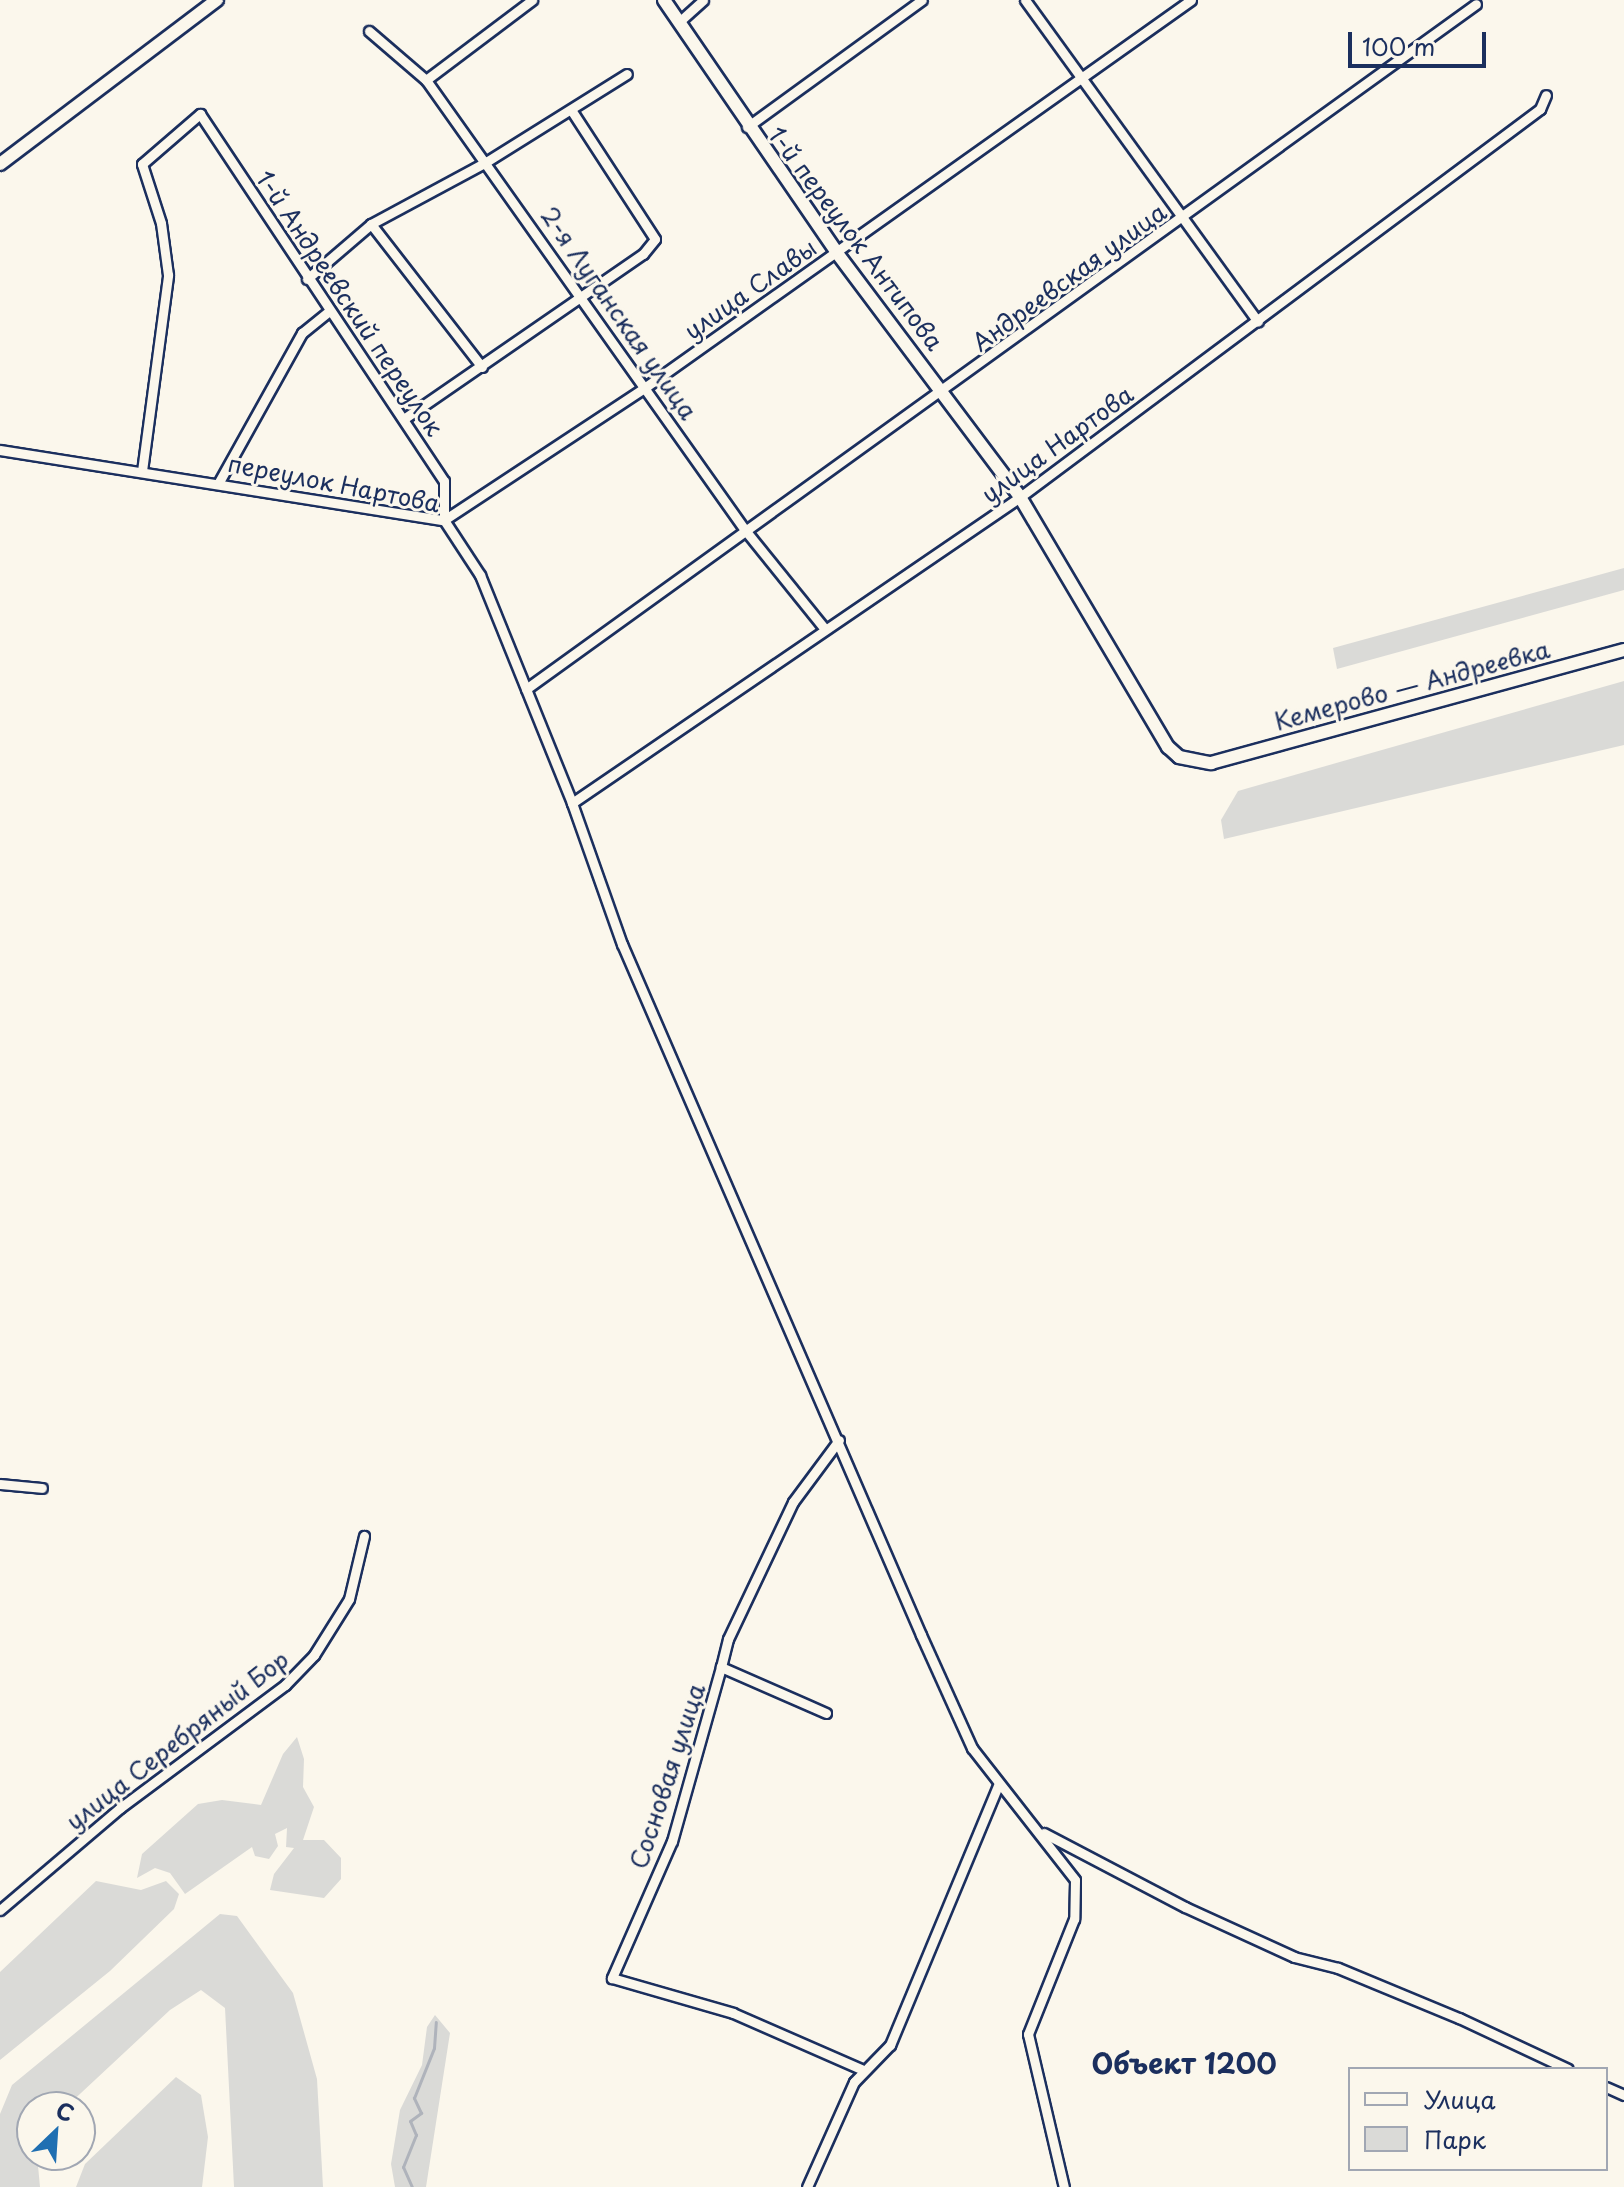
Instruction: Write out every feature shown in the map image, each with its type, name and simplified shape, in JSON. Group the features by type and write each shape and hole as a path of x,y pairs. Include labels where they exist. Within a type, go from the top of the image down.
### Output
{"main road":[{"path":"0,164 217,0"},
{"name":"1-й переулок Антипова","path":"664,0 747,127 837,253 1020,497 1168,747 1190,763 1211,763"},
{"name":"Кемерово — Андреевка","path":"1211,763 1624,650"}],"street":[{"path":"426,80 532,0"},
{"path":"680,21 703,0"},
{"path":"747,127 922,0"},
{"path":"1025,0 1181,221 1258,322"},
{"name":"улица Славы","path":"444,520 647,386 1191,0"},
{"name":"Андреевская улица","path":"526,689 745,530 944,392 1476,4"},
{"name":"2-я Луганская улица","path":"369,31 426,80 647,386 745,530 825,629"},
{"path":"307,279 371,224 486,162 627,74"},
{"name":"улица Нартова","path":"572,803 1020,497 1540,109 1546,95"},
{"path":"405,418 583,296 655,239 572,111"},
{"name":"1-й Андреевский переулок","path":"142,471 168,275 161,223 142,164 200,114 307,279 405,418 444,481 444,520"},
{"path":"371,224 482,367"},
{"path":"219,482 302,333 329,311"},
{"name":"переулок Нартова","path":"0,450 219,482 444,520 480,575 572,803 622,944 972,1748 998,1785 1041,1831"},
{"path":"721,1667 728,1639 793,1502 839,1440"},
{"path":"0,1484 42,1488"},
{"name":"улица Серебряный Бор","path":"0,1910 120,1808 285,1685 314,1655 349,1599 364,1536"},
{"name":"Сосновая улица","path":"826,1713 721,1667 672,1841 612,1978 733,2013 861,2069"},
{"path":"807,2187 861,2069 890,2045 998,1785"},
{"path":"1041,1831 1185,1907 1294,1957 1338,1968 1459,2018 1564,2067"},
{"path":"1041,1831 1075,1880 1078,1901 1028,2034 1057,2172 1064,2187"}],"green space":[{"path":"1624,568 1624,590 1337,669 1333,648"},
{"path":"1624,681 1624,745 1224,839 1221,820 1238,791"},
{"path":"297,1737 304,1759 303,1787 314,1807 303,1840 324,1840 341,1858 341,1879 324,1898 270,1890 274,1874 294,1848 286,1847 287,1828 275,1834 278,1846 269,1859 255,1856 252,1847 185,1894 170,1873 155,1868 137,1878 142,1854 198,1804 222,1800 261,1805 283,1754"},
{"path":"96,1881 141,1890 166,1881 179,1894 174,1909 110,1971 0,2060 0,1972"},
{"path":"220,1914 237,1916 293,1993 317,2079 323,2187 234,2187 225,2008 201,1990 170,2010 83,2091 16,2091 16,2171 38,2171 40,2187 0,2187 0,2114 12,2085"},
{"path":"435,2015 450,2033 426,2187 395,2187 391,2164 400,2110 422,2065 427,2027"},
{"path":"176,2077 201,2095 208,2137 202,2187 76,2187 82,2171 96,2171 96,2153"}],"waterway":[{"path":"412,2187 403,2167 416,2135 410,2121 421,2113 414,2098 434,2048 436,2022"}],"district":[{"name":"Объект 1200","path":"1184,2063"}]}
